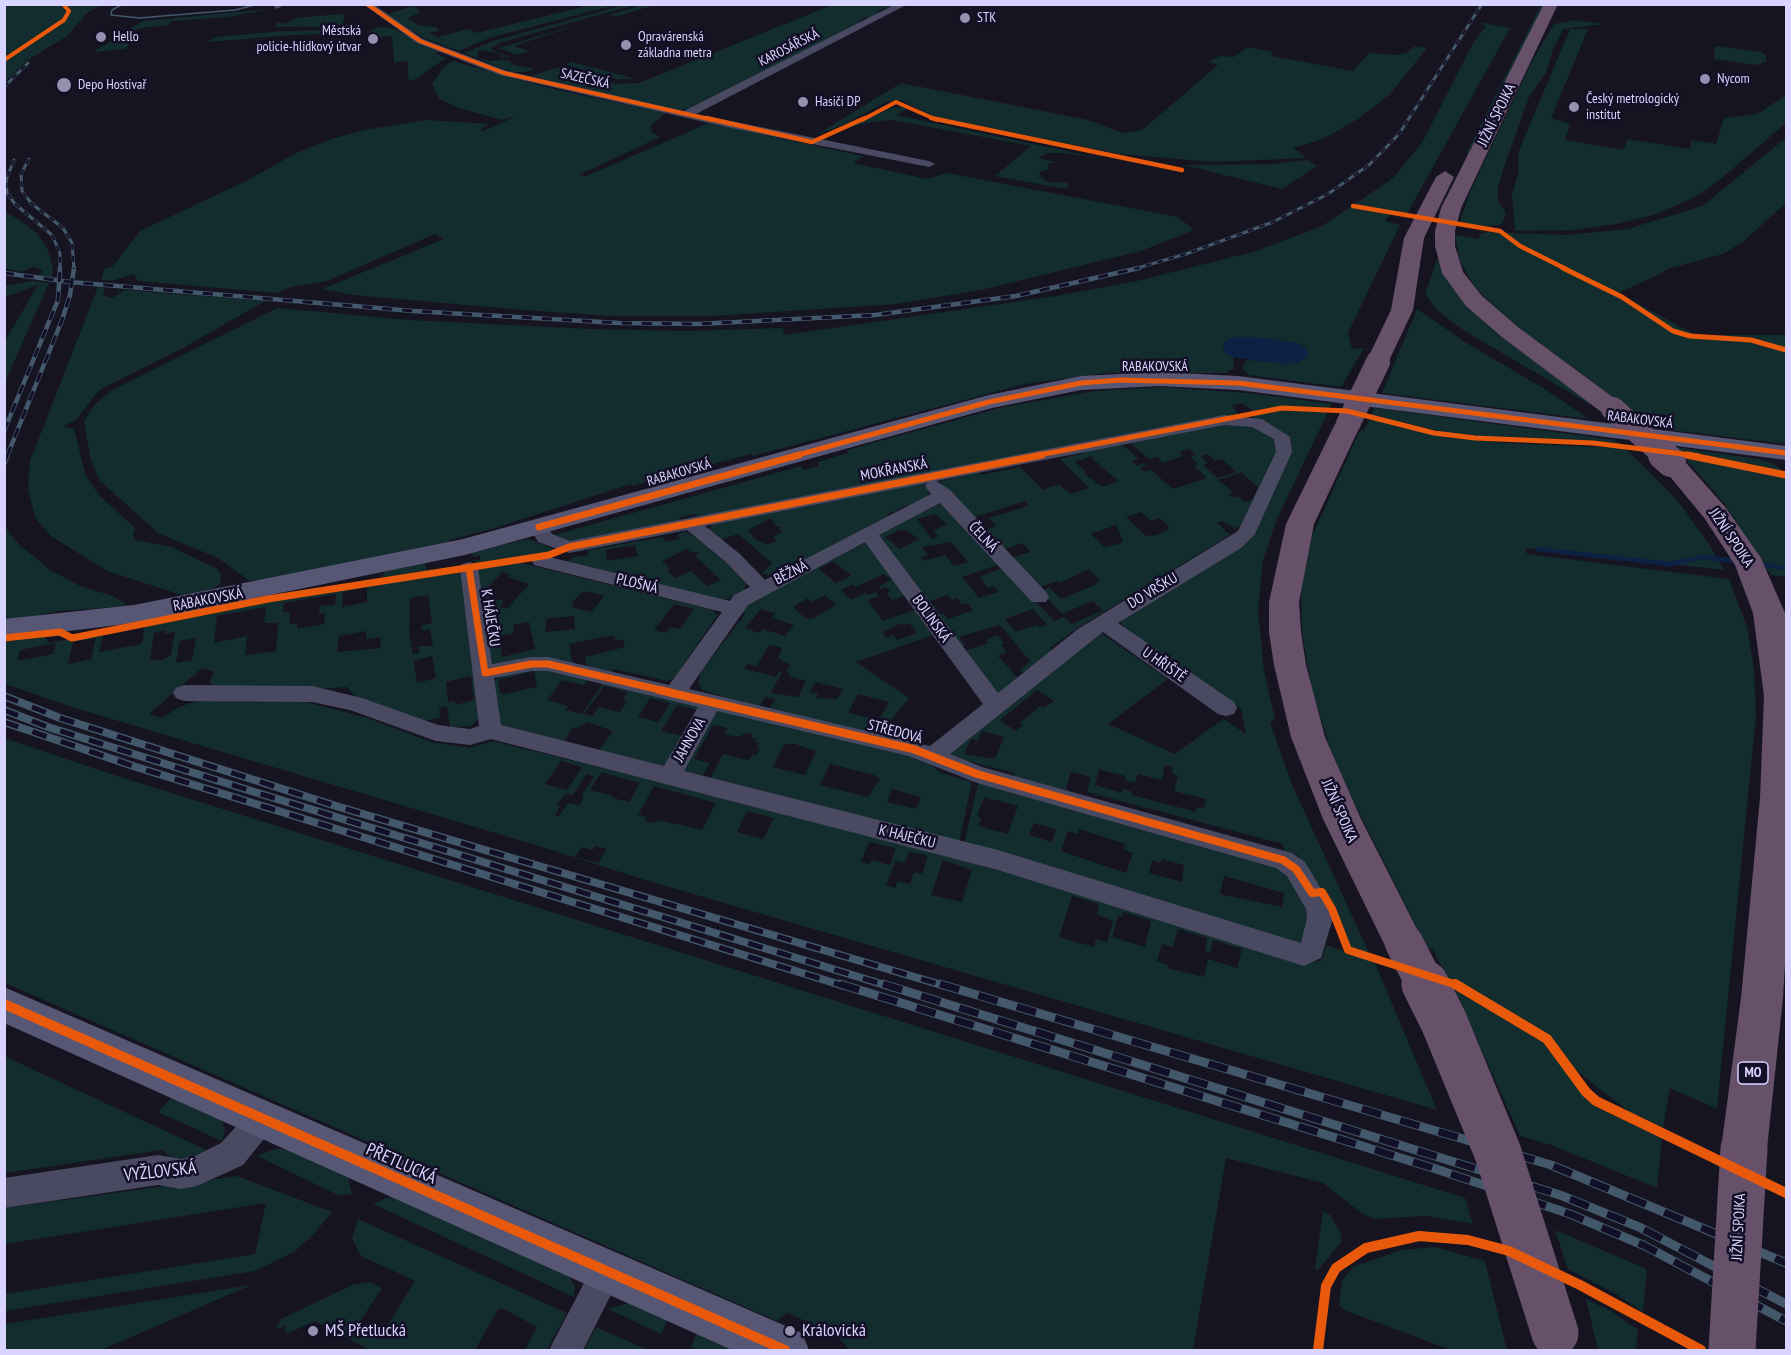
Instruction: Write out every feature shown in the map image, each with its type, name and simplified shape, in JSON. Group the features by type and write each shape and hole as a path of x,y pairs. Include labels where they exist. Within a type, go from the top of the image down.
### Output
{"highway":[{"name":"JIŽNÍ SPOJKA","path":"1537,4 1414,238 1402,310 1300,524 1293,548 1284,602 1285,632 1298,701 1320,767 1359,854 1444,1022 1494,1143 1523,1225 1557,1342"},
{"name":"JIŽNÍ SPOJKA","path":"1551,4 1451,208 1445,231 1446,254 1453,273 1474,301 1510,332 1614,409 1671,462 1716,514 1742,549 1769,614 1781,696 1778,798 1762,998 1744,1149 1732,1350"},
{"path":"1762,998 1786,923"}],"main road":[{"name":"RABAKOVSKÁ","path":"4,629 134,614 465,547 989,402 1047,389 1120,380 1238,383 1786,454"},
{"name":"PŘETLUCKÁ","path":"4,1005 785,1350"}],"street":[{"name":"SAZEČSKÁ","path":"367,4 410,35 441,49 467,60 548,85 929,164"},
{"name":"KAROSÁŘSKÁ","path":"685,115 904,4"},
{"name":"MOKŘANSKÁ","path":"539,527 544,538 569,547 1224,420"},
{"name":"DO VRŠKU","path":"932,757 994,705 1103,622 1234,544 1253,523 1285,444 1282,437 1265,426 1245,420 1224,420"},
{"name":"ČELNÁ","path":"925,478 944,494 1039,597"},
{"name":"BĚŽNÁ","path":"674,694 733,608 762,588 944,494"},
{"path":"691,524 733,558 762,588"},
{"name":"BOLINSKÁ","path":"868,533 994,705"},
{"name":"PLOŠNÁ","path":"541,561 733,608"},
{"name":"K HÁJEČKU","path":"469,568 485,673 491,731 998,860 1304,955"},
{"name":"U HŘIŠTĚ","path":"1103,622 1226,708"},
{"name":"STŘEDOVÁ","path":"485,673 531,664 548,664 913,749 977,774 1283,860 1296,869 1312,893 1320,913 1312,950 1304,955"},
{"path":"184,693 312,694 354,703 436,733 470,737 491,731"},
{"name":"JAHNOVA","path":"669,777 711,703"},
{"name":"VYŽLOVSKÁ","path":"4,1193 159,1170 181,1174 197,1171 232,1154 262,1119"},
{"path":"565,1350 607,1271"}],"green space":[{"path":"9,4 101,5 86,14 67,36 25,62 5,82 5,6"},
{"path":"627,4 635,5 502,42 491,48 495,52 512,57 500,57 502,55 484,50 478,51 478,58 489,61 506,60 513,62 509,64 535,69 526,72 512,72 464,53 493,41"},
{"path":"590,5 615,5 489,38 459,51 424,38 387,14 414,6 420,12 408,18 418,25 436,27 440,31 429,33 446,42 438,37 468,29 477,33"},
{"path":"643,5 654,5 619,16 609,15"},
{"path":"832,5 894,5 876,12 879,14 872,18 865,17 857,24 693,108 677,110 531,76 559,67 615,84 639,83"},
{"path":"1541,5 1545,5 1466,154"},
{"path":"270,9 228,17 171,21 169,25 140,28 134,31 126,49 93,52 143,21"},
{"path":"344,15 343,25 362,23 362,26 276,27 277,22 285,24 296,18"},
{"path":"594,20 514,46 529,51 520,54 499,48"},
{"path":"1574,20 1605,24 1563,29 1552,52 1546,73 1529,97 1503,170 1498,187 1498,201 1506,213 1502,224 1486,227 1459,224 1470,192 1532,61 1554,24"},
{"path":"1478,22 1510,28 1407,214 1393,211 1385,221 1400,225 1348,333 1352,349 1364,348 1341,387 1248,375 1242,368 1247,360 1298,363 1297,343 1254,337 1235,337 1225,342 1223,346 1224,352 1233,357 1234,362 1233,369 1226,373 1107,373 1025,384 753,456 751,454 632,486 631,484 488,530 449,540 449,542 254,584 218,558 158,533 99,480 90,457 84,421 94,405 112,390 277,308 409,320 592,329 687,331 783,328 784,335 1056,296 1137,281 1256,251 1322,226 1393,178 1423,141 1473,43 1486,26"},
{"path":"378,27 392,28 440,52 434,53 446,58 416,79 409,81 407,61 394,62 392,36 368,38 370,30"},
{"path":"1570,29 1588,29 1551,118 1570,124 1565,140 1624,150 1627,139 1690,149 1691,140 1716,144 1724,118 1757,114 1786,95 1786,123 1716,183 1691,199 1657,214 1616,224 1573,230 1515,231 1512,194 1519,171 1518,153"},
{"path":"343,30 353,33 340,37 325,34 292,35 208,42 216,37 282,31"},
{"path":"1415,46 1427,48 1390,94 1358,119 1323,139 1293,148 1307,158 1212,162 1119,154 934,117 903,101 886,102 845,124 816,135 901,83 1088,120 1123,133 1142,130 1218,65 1208,62 1220,56 1234,57 1247,47 1274,52 1271,56 1353,71 1369,53 1397,55 1407,53"},
{"path":"1715,46 1761,52 1766,55 1766,62 1755,65 1714,59"},
{"path":"453,61 549,88 666,113 651,125 652,132 660,137 579,175 586,176 709,123 863,156 853,163 927,179 947,173 1178,217 1194,230 1141,251 981,290 896,304 712,316 612,316 524,310 353,295 322,289 444,239 435,234 327,281 291,287 277,293 138,281 134,274 112,281 101,280 105,268 112,267 140,231 250,179 294,154 331,139 364,130 426,120 490,124 480,130 483,131 517,116 502,120 459,108 439,99 432,84 443,68"},
{"path":"572,62 634,79 616,79 566,65"},
{"path":"904,107 907,109 896,115 1104,159 1066,153 1048,153 1038,158 1056,162 1047,164 1050,169 1039,172 1040,176 1049,182 1068,183 1069,187 1061,188 995,176 1031,146 892,120 870,122 848,128 891,108"},
{"path":"1786,138 1786,203 1744,241 1723,254 1667,269 1618,293 1696,335 1786,335 1786,444 1654,428 1491,304 1475,287 1460,261 1455,235 1478,239 1481,234 1487,232 1566,235 1628,229 1702,206"},
{"path":"1308,160 1317,166 1282,189 1183,165 1272,164"},
{"path":"5,212 38,234 48,250 53,268 52,277 38,276 43,271 38,268 32,267 22,272 5,268"},
{"path":"1438,257 1600,407 1589,404 1463,330 1436,309 1425,294"},
{"path":"32,281 49,283 5,382 5,341 38,285 5,297 5,286"},
{"path":"98,287 105,288 103,295 112,298 125,290 265,301 185,347 99,390 77,419 64,426 74,429 86,476 99,495 135,528 133,536 136,540 172,547 217,569 221,575 220,584 206,594 188,597 107,571 51,536 35,518 28,488 30,461"},
{"path":"1417,309 1465,342 1543,388 1589,419 1382,393"},
{"path":"1161,387 1248,393 1332,404 1330,408 1286,406 1254,411 1241,403 1232,405 1238,415 704,518 693,514 682,517 672,524 570,542 554,535 801,466 804,470 819,466 817,462 848,453 847,450 1003,407 1094,391"},
{"path":"1375,408 1615,440 1620,444 1508,439 1449,433 1371,415"},
{"path":"1280,409 1328,412 1276,521 1263,560 1258,610 1264,671 1275,719 1270,723 1293,787 1370,955 1351,948 1335,908 1323,889 1317,889 1298,855 1284,853 1283,844 1087,792 1091,777 1071,772 1064,794 1014,780 1014,773 972,762 971,766 950,757 948,751 1098,631 1168,679 1108,724 1175,754 1223,719 1246,734 1241,709 1128,633 1120,620 1254,532 1292,444 1274,426 1252,417 1261,412","holes":["1037,690 1054,701 1043,708 1040,706 1020,723 1023,725 1016,731 1000,720","982,731 1004,737 995,759 964,754 971,739 978,741","1165,765 1173,767 1172,773 1178,776 1174,791 1206,799 1204,808 1197,807 1196,812 1132,795 1133,792 1123,789 1122,793 1095,785 1099,770 1126,776 1125,780 1135,783 1138,774 1162,780"]},
{"path":"1370,418 1445,437 1504,443 1625,448 1677,500 1709,544 1724,570 1525,548 1527,554 1729,579 1747,627 1754,669 1756,715 1717,1109 1670,1088 1663,1128 1632,1114 1577,1071 1550,1036 1465,986 1449,980 1433,950 1427,948 1348,790 1330,747 1312,690 1302,632 1301,588 1312,536 1360,430 1364,431"},
{"path":"1237,422 1271,432 1280,445 1243,528 1238,526 1235,529 1222,521 1217,523 1230,535 1076,629 1050,648 1054,651 1025,673 1020,670 1030,661 1000,625 959,637 965,645 962,647 965,651 988,643 986,640 998,635 1004,643 1001,645 1007,652 998,656 1019,679 999,693 992,693 876,536 944,501 1054,621 1064,617 1072,624 1103,610 1092,601 1062,614 1041,592 1049,587 1061,599 1095,585 1100,580 1089,569 1059,583 1057,581 1038,588 1010,558 1030,552 1023,543 1002,550 984,530 996,526 989,518 1028,506 1026,501 971,518 939,482 978,472 981,475 1020,467 1043,490 1059,484 1070,494 1089,488 1060,459 1084,453 1081,449 1119,442 1139,459 1132,461 1137,466 1144,463 1146,465 1140,468 1144,472 1151,470 1173,489 1207,478 1194,466 1198,464 1191,457 1196,455 1188,449 1179,452 1183,456 1163,463 1157,457 1149,459 1130,443","holes":["1207,454 1215,461 1222,459 1236,472 1218,478 1203,465 1208,463 1201,456","1092,456 1118,481 1102,487 1084,473 1086,472 1075,462","1241,472 1258,487 1252,500 1245,502 1238,496 1233,498 1228,494 1233,492 1219,480","1141,512 1151,521 1160,518 1170,528 1157,535 1146,536 1126,517","935,514 947,524 933,531 938,536 932,539 917,519","1116,525 1123,541 1104,547 1091,534","899,530 906,530 919,539 900,549 885,537","951,542 968,562 954,566 945,555 924,561 921,558 928,555 922,547","997,565 1000,569 979,577 988,588 994,586 998,592 979,598 962,577","947,595 952,600 957,598 962,605 967,603 973,610 948,619 943,613 940,614 930,601","1033,609 1047,625 1039,627 1036,625 1016,632 1005,619"]},
{"path":"1674,447 1759,459 1774,464 1785,473 1679,452"},
{"path":"1684,457 1786,477 1786,577 1771,575 1724,503"},
{"path":"923,483 930,489 928,496 913,508 907,505 887,515 891,519 774,575 762,574 772,563 738,534 719,540 708,530 713,524","holes":["771,518 777,527 782,527 779,529 783,532 773,537 776,541 767,545 754,538 748,530"]},
{"path":"4,523 9,533 21,546 50,570 80,586 113,596 129,606 59,611 5,622"},
{"path":"685,531 713,548 747,582 744,590 728,599 719,600 567,562 574,557 589,555 588,550 663,537 665,542 680,539 677,535","holes":["635,545 638,556 607,561 606,550","687,549 692,553 696,552 698,554 695,556 721,580 707,586 691,571 675,578 667,571 670,569 662,561"]},
{"path":"528,539 559,551 475,565 475,561 480,560 480,556 474,557 471,552"},
{"path":"866,541 905,596 892,600 887,593 890,591 885,587 881,589 878,587 891,580 884,574 856,587 853,584 841,590 851,600 865,593 868,595 875,592 879,596 868,600 883,621 918,609 936,634 856,662 909,698 891,720 880,718 889,702 858,694 848,713 879,720 871,733 769,710 775,699 765,697 759,708 702,690 698,683 701,672 745,614 739,611 748,601","holes":["833,561 851,576 836,583 819,569","825,595 836,605 812,619 805,618 793,607 808,598 812,602","761,609 775,614 772,618 794,625 785,636 763,629 759,633 745,628","901,623 903,625 909,623 917,633 897,640 893,635 886,638 883,632","769,645 782,648 778,658 790,665 786,672 790,673 789,676 806,681 798,697 771,693 782,672 779,671 776,677 745,669 747,664 757,666","815,682 843,689 837,699 816,698 818,694 810,692"]},
{"path":"425,562 427,573 382,580 384,571"},
{"path":"518,562 713,610 717,616 674,678 667,681 614,669 610,674 587,668 585,657 625,647 623,639 616,641 614,635 569,644 573,665 495,666 490,663 475,568","holes":["503,572 510,574 508,577 529,584 507,609 500,607 504,601 485,596 492,588 488,587","584,591 604,596 591,612 572,607 574,600","674,604 694,609 680,629 670,627 666,633 654,630","574,616 575,629 545,632 546,619","529,622 535,649 502,657 499,636 514,633 513,625"]},
{"path":"463,570 478,720 470,726 450,727 447,706 439,708 440,718 418,722 357,698 347,687 304,690 212,686 210,681 214,672 202,668 149,714 162,718 177,708 196,701 298,700 368,718 431,742 470,748 493,741 946,853 1311,962 1321,961 1326,945 1374,961 1437,1110 645,880 539,846 78,709 5,684 4,639 45,635 48,643 104,633 99,652 142,644 145,625 250,604","holes":["367,587 367,602 342,607 343,592","336,594 335,605 320,606 319,613 325,613 324,624 297,629 297,623 290,624 290,613 283,612 284,603","428,595 432,623 422,625 422,630 430,629 433,646 418,646 420,653 413,654 409,633 410,598","266,607 264,623 278,623 276,651 245,655 247,636 214,643 217,616","165,630 165,634 175,632 171,655 162,660 150,660 154,633","366,631 366,639 380,637 381,648 337,652 339,636","96,638 91,659 68,664 73,642","196,638 192,661 176,662 180,641","56,643 53,654 17,661 20,650","432,656 436,678 417,683 414,661","471,676 474,700 455,705 455,701 448,702 446,682","561,761 582,767 567,790 545,784","601,772 640,783 629,802 590,790","586,774 594,777 581,796 584,797 579,805 568,803 559,816 555,816 560,806 557,805 565,794 573,795","654,786 716,803 702,830 658,820 655,823 645,821 647,817 638,815","747,811 774,818 763,839 737,832","869,842 896,848 890,865 871,860 870,864 861,862","595,846 607,849 598,863 575,857 582,847 593,850","909,851 928,856 922,874 914,872 910,884 898,881 895,888 886,885 896,861 905,863","943,860 972,870 962,902 931,895","1072,896 1099,904 1097,914 1113,921 1107,942 1096,939 1094,947 1059,937","1123,912 1151,921 1145,947 1112,937 1118,916 1122,917","1178,929 1207,938 1205,951 1210,953 1213,940 1242,949 1237,968 1208,959 1204,977 1167,968 1168,965 1157,961 1162,944 1173,947"]},
{"path":"534,667 588,679 584,685 562,680 547,700 568,706 566,710 582,714 603,683 703,706 664,770 506,732 499,721 494,681 501,675","holes":["534,671 537,687 501,695 498,680","604,686 627,692 623,700 627,701 620,712 599,707 592,716 584,714","650,698 670,703 658,722 638,717","677,705 698,710 682,736 661,731","587,722 613,731 599,751 564,742 573,727 577,728"]},
{"path":"716,709 904,752 929,763 941,773 972,782 959,843 709,781 723,754 749,760 752,755 756,756 760,749 757,748 759,743 755,742 756,739 751,738 752,734 746,733 739,737 724,734 727,728 713,725 694,759 710,763 701,779 678,774","holes":["784,744 795,744 816,751 805,775 773,767","830,764 874,775 880,779 868,797 820,785","892,789 921,797 916,809 887,802"]},
{"path":"4,738 111,774 1465,1198 1473,1224 1426,1216 1374,1219 1360,1212 1323,1183 1226,1158 1193,1350 850,1350 834,1333 787,1313 777,1321 5,983"},
{"path":"979,779 1275,865 1292,877 1309,915 1301,947 964,844","holes":["984,797 1018,806 1008,834 978,826 981,818 977,816","1034,823 1056,829 1052,842 1029,835","1079,829 1125,844 1124,850 1133,853 1126,873 1061,851 1068,831 1077,834","1162,859 1184,865 1182,882 1149,873 1152,860 1161,863","1224,876 1284,893 1282,907 1220,894"]},
{"path":"1453,986 1462,989 1541,1039 1581,1091 1599,1108 1662,1138 1657,1188 1551,1145 1520,1136"},
{"path":"4,1056 213,1153 179,1164 162,1150 5,1173"},
{"path":"173,1096 221,1118 225,1129 222,1141 158,1112"},
{"path":"288,1148 348,1176 352,1194 338,1195 257,1156 272,1150"},
{"path":"237,1176 332,1212 315,1233 294,1252 255,1271 5,1311 5,1294 255,1254 266,1203 5,1244 5,1208"},
{"path":"396,1197 568,1275 575,1286 574,1297 373,1204 386,1198"},
{"path":"1323,1211 1330,1215 1341,1234 1342,1241 1318,1270 1315,1269"},
{"path":"358,1219 567,1313 547,1350 525,1350 537,1327 504,1309 498,1309 475,1350 370,1350 315,1321 286,1334 285,1326 276,1329 281,1319 352,1285 370,1282 382,1288 359,1323 382,1334 415,1281 361,1256 352,1239"},
{"path":"1555,1230 1647,1269 1643,1312 1616,1294 1568,1269"},
{"path":"1435,1247 1485,1261 1507,1350 1451,1350 1344,1310 1339,1305 1342,1281 1353,1267 1401,1250"},
{"path":"251,1285 101,1350 5,1350 5,1324"},
{"path":"1586,1299 1611,1311 1638,1330 1636,1350 1598,1350"},
{"path":"632,1302 669,1317 661,1334 608,1309"},
{"path":"596,1327 648,1350 584,1350"},
{"path":"698,1330 732,1346 730,1350 698,1350 691,1347"}],"water":[{"path":"1235,337 1254,337 1297,343 1305,347 1308,356 1298,363 1282,364 1233,357 1224,352 1223,346 1225,342"}],"waterway":[{"path":"1537,549 1670,564 1703,557 1737,561"},
{"path":"1759,564 1786,568"}],"tram line":[{"path":"123,4 112,10 111,15 139,18 235,10 259,4"}],"railway":[{"path":"1134,269 1186,254 1273,222 1328,194 1370,164 1399,134 1482,4"},
{"path":"4,87 28,63"},
{"path":"29,159 21,174 22,191 32,204 63,228 72,243 74,268"},
{"path":"14,160 6,180 7,193 15,204 52,235 60,253 60,268"},
{"path":"59,281 60,268"},
{"path":"72,282 74,268"},
{"path":"72,282 413,311 619,323 698,324 875,315 1016,296 1139,268"},
{"path":"4,273 59,281"},
{"path":"4,431 58,300 59,281"},
{"path":"59,281 72,282"},
{"path":"7,456 62,320 72,282"},
{"path":"4,463 7,455"},
{"path":"4,696 60,718 336,806 945,986"},
{"path":"4,710 48,727 248,790 888,986"},
{"path":"4,722 133,766 844,986"},
{"path":"840,984 1433,1168 1570,1214 1645,1246 1786,1321"},
{"path":"883,984 1560,1195 1639,1227 1786,1304"},
{"path":"940,984 1551,1165 1786,1263"}],"cycle path":[{"path":"4,60 64,20 69,11 63,4"},
{"path":"367,4 420,41 504,73 812,142 852,125 896,102 933,119 1182,170"},
{"path":"1353,206 1500,231 1520,246 1622,297 1673,331 1690,336 1751,340 1786,350"},
{"path":"539,527 989,402 1081,383 1120,380 1238,383 1786,453"},
{"path":"4,638 60,632 72,638 268,599 549,555 569,547 1282,408 1347,411 1434,433 1475,438 1593,443 1705,457 1786,475"},
{"path":"469,568 485,673 531,664 548,664 913,749 977,774 1283,860 1296,869 1312,893 1322,892 1332,909 1348,950 1463,987 1547,1039 1586,1092 1596,1101 1786,1193"},
{"path":"4,1004 785,1350"},
{"path":"1318,1350 1326,1286 1336,1268 1366,1248 1419,1236 1468,1240 1509,1251 1580,1285 1701,1350"}],"place":[{"name":"STK","path":"965,18"},
{"name":"Hello","path":"101,37"},
{"name":"Městská policie-hlídkový útvar","path":"373,39"},
{"name":"Opravárenská základna metra","path":"626,45"},
{"name":"Nycom","path":"1705,79"},
{"name":"Depo Hostivař","path":"64,85"},
{"name":"Hasiči DP","path":"803,102"},
{"name":"Český metrologický institut","path":"1574,107"},
{"name":"MŠ Přetlucká","path":"313,1331"},
{"name":"Královická","path":"790,1331"}]}
